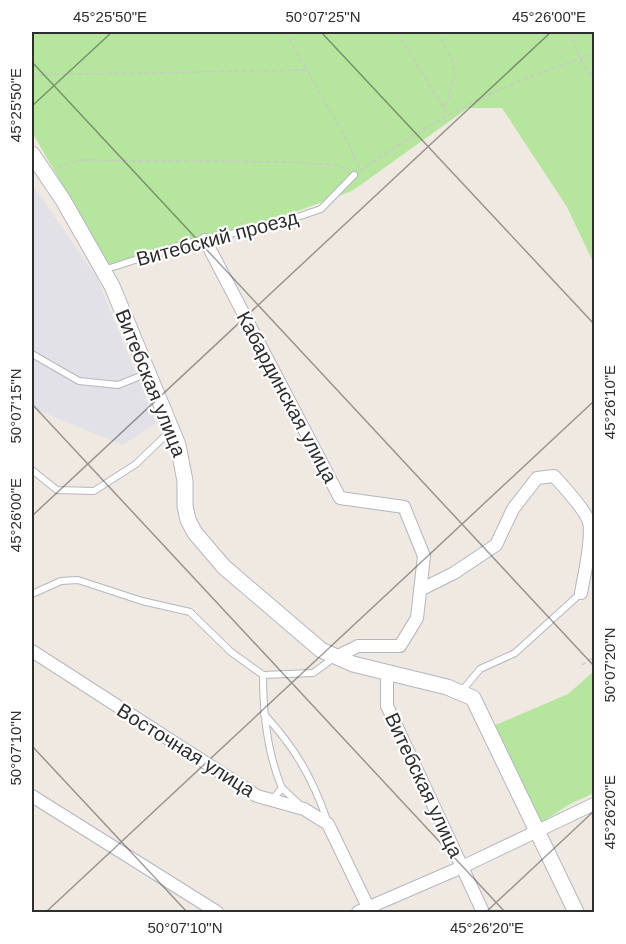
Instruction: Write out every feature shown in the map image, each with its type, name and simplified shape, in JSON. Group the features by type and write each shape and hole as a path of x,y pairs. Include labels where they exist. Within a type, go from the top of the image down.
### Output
{"street":[{"name":"Витебская улица","path":"32,154 63,201 112,286 172,429 183,464 188,520 195,533 224,567 321,650 353,664 387,672 387,706 483,912"},
{"name":"Кабардинская улица","path":"205,240 340,498 404,507 424,556 417,618 400,645 357,646 336,657"},
{"path":"420,590 454,573 496,545 513,509 537,478 554,476 570,493 589,521 589,555 581,593"},
{"name":"Восточная улица","path":"32,651 257,796 304,809 328,824"},
{"path":"387,672 447,687 467,695 538,831 576,912"},
{"path":"32,796 217,912"},
{"path":"328,824 363,910 462,867 594,804"}],"lane":[{"name":"Витебский проезд","path":"103,270 184,244 280,223 321,208 354,175"},
{"path":"32,354 79,381 118,385 148,373"},
{"path":"32,470 57,490 94,491 136,464 172,429"},
{"path":"32,594 61,581 78,579 142,601 190,612 231,652 263,675 313,673 336,657"},
{"path":"467,695 480,669 515,652 581,593"},
{"path":"263,675 263,714 277,776 282,788 304,809"},
{"path":"263,714 286,738 300,760 320,800 328,824"},
{"path":"272,801 282,788"}],"path":[{"path":"285,32 347,140 360,171"},
{"path":"397,32 449,116"},
{"path":"437,32 453,62 454,76 445,110"},
{"path":"569,32 580,59 594,80"},
{"path":"45,173 62,164 92,160 287,162 337,165 354,175 393,147 449,116 507,87 594,53"},
{"path":"32,75 307,70"},
{"path":"582,665 594,657"}],"shaded area":[{"path":"32,184 97,278 156,423 123,445 32,408"}],"green space":[{"path":"32,32 594,32 594,264 567,207 502,108 468,108 352,191 181,254 110,268 32,132"},
{"path":"594,671 594,793 570,804 540,823 491,727 568,694"}]}
